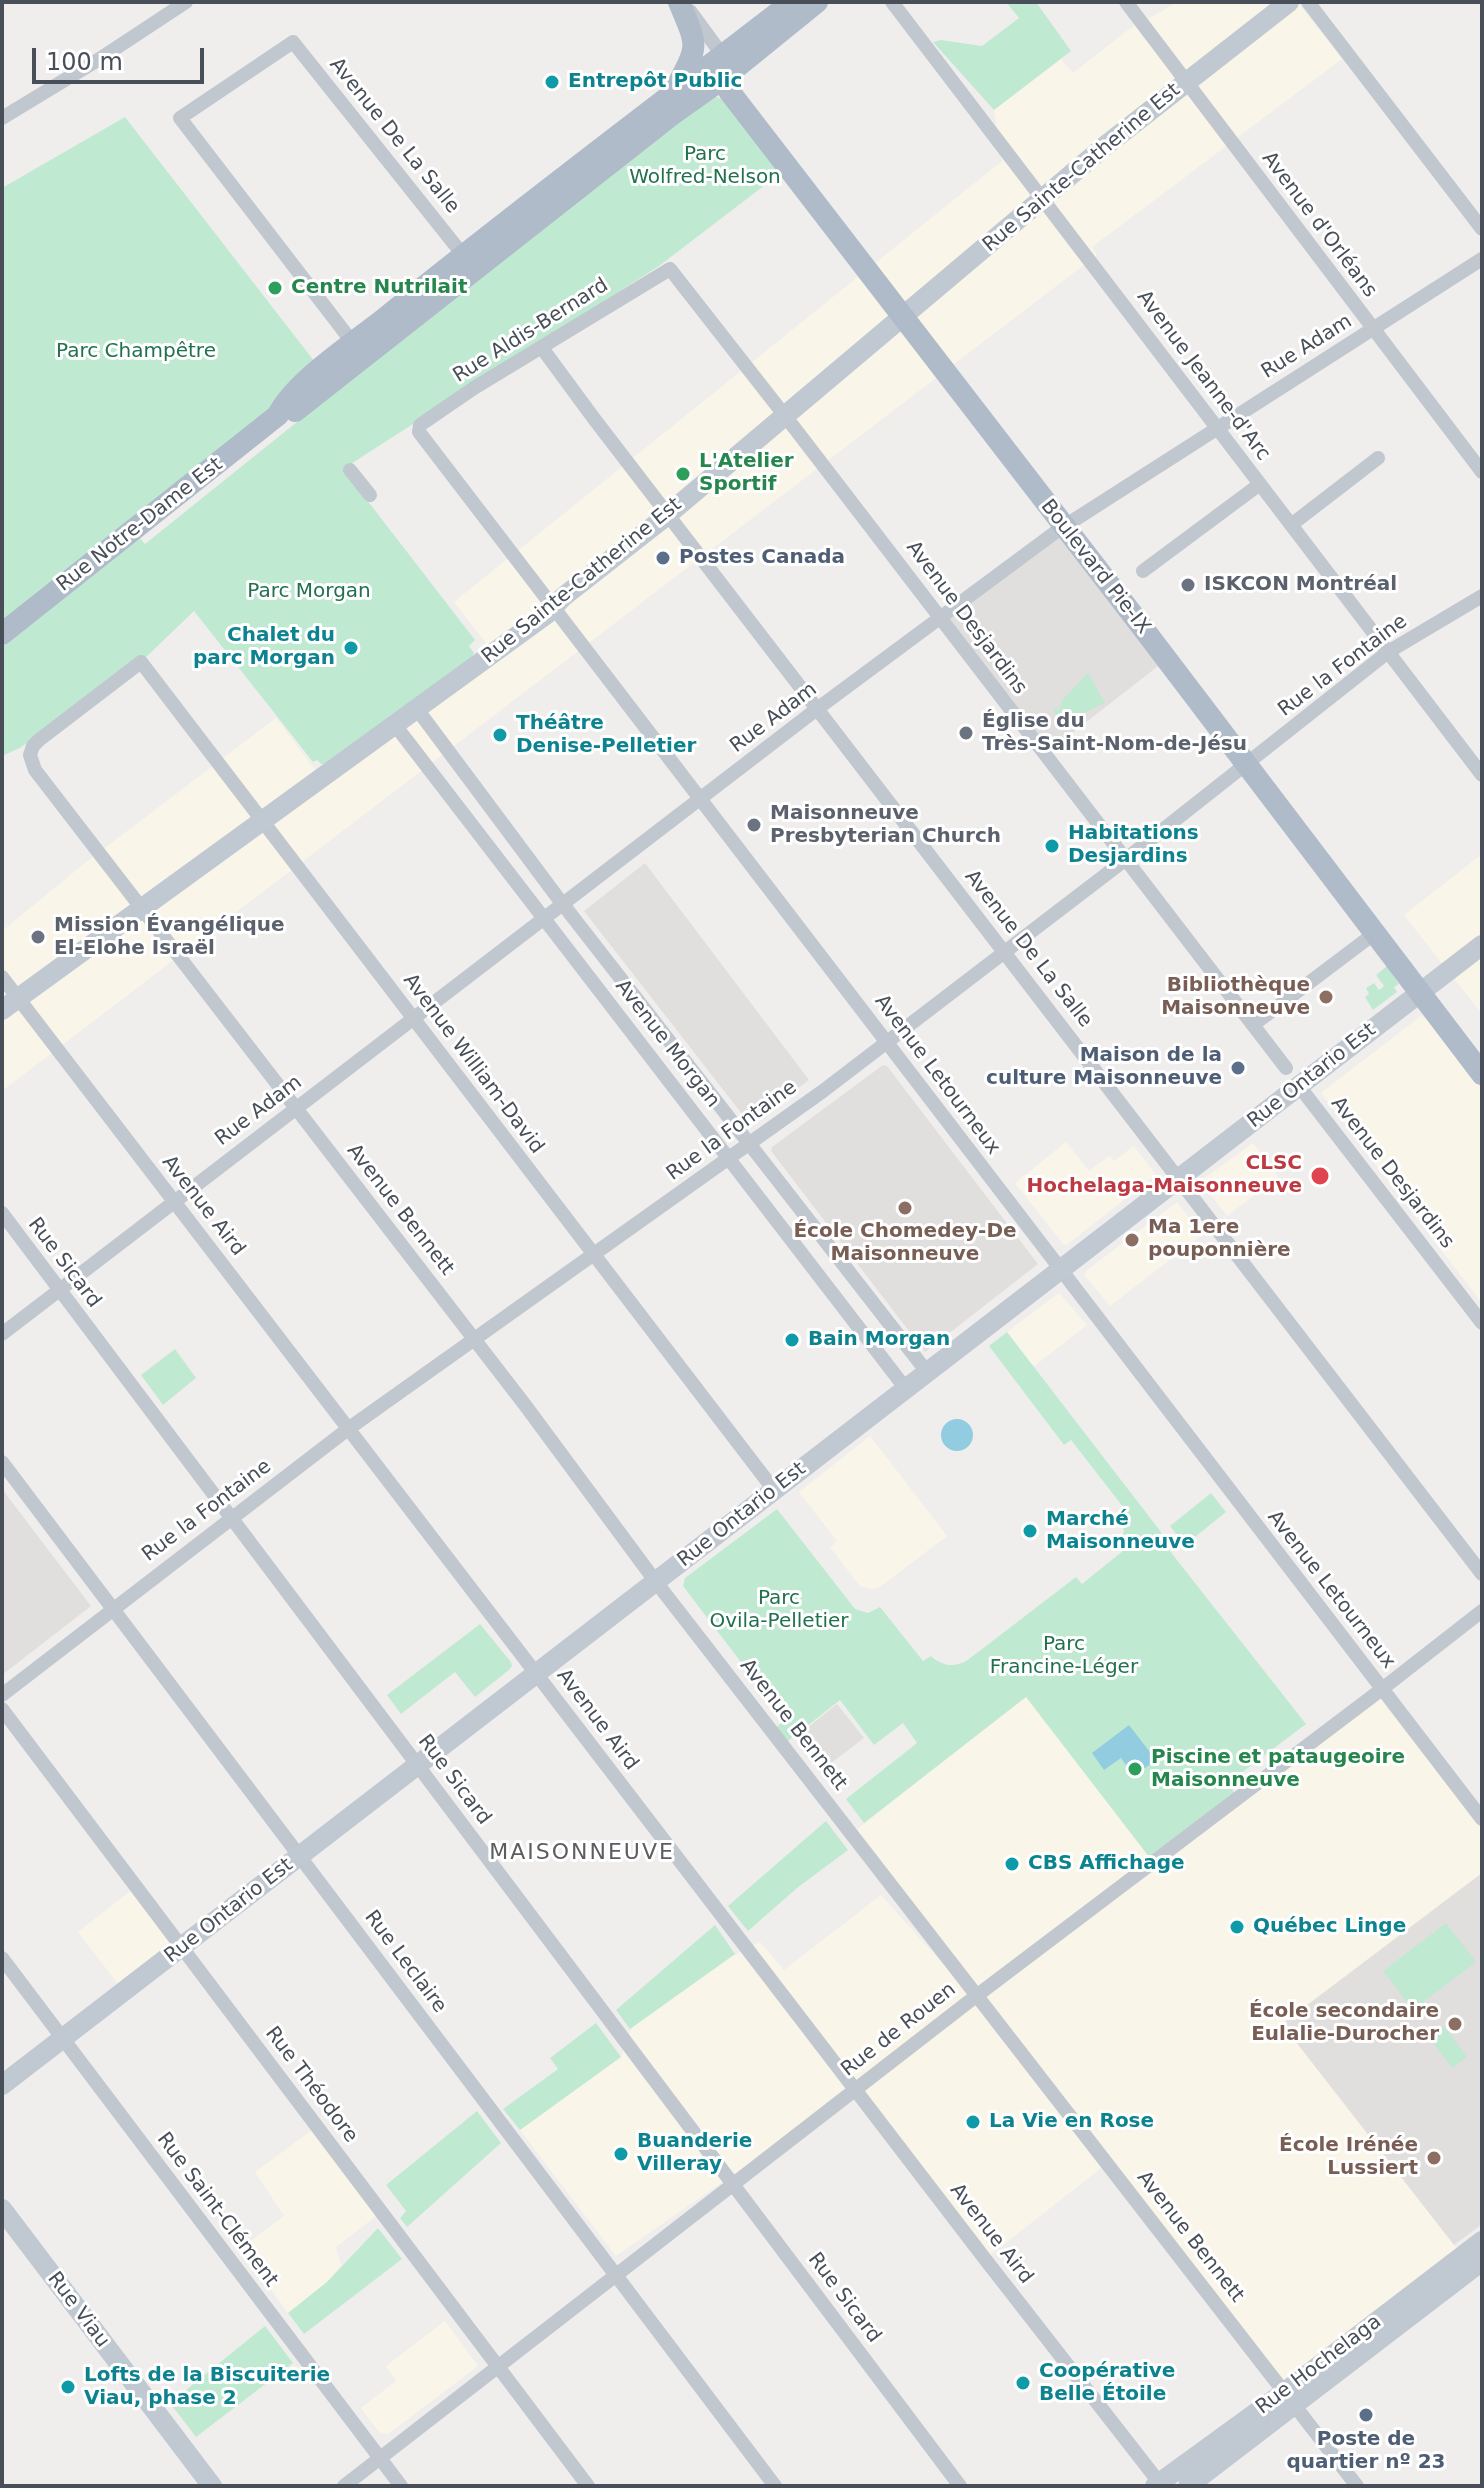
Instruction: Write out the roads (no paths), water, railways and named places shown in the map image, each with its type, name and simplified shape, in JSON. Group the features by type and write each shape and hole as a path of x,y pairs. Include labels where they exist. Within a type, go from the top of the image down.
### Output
{"main road":[{"path":"673,94 694,49 681,2"},
{"name":"Rue Notre-Dame Est","path":"2,634 278,415 292,413 463,255 673,94 725,70 792,2"},
{"name":"Rue Notre-Dame Est","path":"359,350 817,2"},
{"name":"Rue Sainte-Catherine Est","path":"10,1004 554,606 1105,146 1289,2"},
{"name":"Boulevard Pie-IX","path":"725,70 907,314 1424,989 1482,1074"},
{"name":"Boulevard Pie-IX","path":"907,314 1027,463 1067,524 1121,587 1375,933 1482,1055"},
{"name":"Rue Ontario Est","path":"2,2085 1482,945"},
{"name":"Rue Viau","path":"2,2209 212,2486"},
{"name":"Rue Hochelaga","path":"1188,2486 1289,2398 1482,2241"},
{"name":"Rue Hochelaga","path":"1159,2485 1289,2398 1482,2261"}],"street":[{"path":"2,118 186,2"},
{"name":"Boulevard Pie-IX","path":"681,2 725,70"},
{"name":"Avenue Jeanne-d'Arc","path":"892,2 1482,775"},
{"name":"Avenue d'Orléans","path":"1126,2 1482,472"},
{"path":"1308,2 1482,229"},
{"name":"Avenue De La Salle","path":"359,350 180,118 293,42 463,255"},
{"name":"Rue Adam","path":"2,1334 817,709 1067,524 1482,259"},
{"name":"Rue Aldis-Bernard","path":"419,432 420,425 474,388 670,269"},
{"name":"Avenue Desjardins","path":"670,269 1286,1068"},
{"name":"Avenue De La Salle","path":"542,348 1482,1574"},
{"name":"Avenue Letourneux","path":"419,432 1482,1819"},
{"path":"1291,525 1378,458"},
{"path":"350,470 370,495"},
{"path":"1143,571 1260,484"},
{"name":"Rue la Fontaine","path":"2,1695 348,1429 730,1159 887,1042 1127,859 1388,652 1482,596"},
{"name":"Avenue Bennett","path":"141,662 33,746 30,755 35,770 525,1405 656,1582 1357,2486"},
{"name":"Avenue William-David","path":"141,662 774,1490"},
{"name":"Avenue Morgan","path":"417,709 564,905 927,1372"},
{"name":"Avenue Morgan","path":"395,725 906,1389"},
{"path":"1253,1025 1375,933"},
{"name":"Avenue Aird","path":"2,977 10,1004 174,1201 1159,2485"},
{"name":"Avenue Desjardins","path":"1299,1086 1482,1323"},
{"name":"Rue Sicard","path":"2,1213 960,2486"},
{"name":"Rue Leclaire","path":"2,1462 775,2486"},
{"name":"Rue de Rouen","path":"344,2486 977,1996 1482,1611"},
{"name":"Rue Théodore","path":"2,1709 588,2486"},
{"name":"Rue Saint-Clément","path":"2,1958 401,2486"}],"water":[{"path":"957,1419 968,1424 973,1435 968,1446 957,1451 946,1446 941,1435 946,1424"},
{"path":"1129,1725 1156,1760 1134,1776 1121,1758 1104,1770 1092,1753"}],"place":[{"name":"Entrepôt Public","path":"552,82"},
{"name":"Centre Nutrilait","path":"275,288"},
{"name":"L'Atelier Sportif","path":"683,474"},
{"name":"Postes Canada","path":"663,558"},
{"name":"ISKCON Montréal","path":"1188,585"},
{"name":"Chalet du parc Morgan","path":"351,648"},
{"name":"Église du Très-Saint-Nom-de-Jésu","path":"966,733"},
{"name":"Théâtre Denise-Pelletier","path":"500,735"},
{"name":"Maisonneuve Presbyterian Church","path":"754,825"},
{"name":"Habitations Desjardins","path":"1052,846"},
{"name":"Mission Évangélique El-Elohe Israël","path":"38,937"},
{"name":"Bibliothèque Maisonneuve","path":"1326,997"},
{"name":"Maison de la culture Maisonneuve","path":"1238,1068"},
{"name":"CLSC Hochelaga-Maisonneuve","path":"1320,1176"},
{"name":"École Chomedey-De Maisonneuve","path":"905,1208"},
{"name":"Ma 1ere pouponnière","path":"1132,1240"},
{"name":"Bain Morgan","path":"792,1340"},
{"name":"Marché Maisonneuve","path":"1030,1531"},
{"name":"Piscine et pataugeoire Maisonneuve","path":"1135,1769"},
{"name":"CBS Affichage","path":"1012,1864"},
{"name":"Québec Linge","path":"1237,1927"},
{"name":"École secondaire Eulalie-Durocher","path":"1455,2024"},
{"name":"La Vie en Rose","path":"973,2122"},
{"name":"Buanderie Villeray","path":"621,2154"},
{"name":"École Irénée Lussiert","path":"1434,2158"},
{"name":"Coopérative Belle Étoile","path":"1023,2383"},
{"name":"Lofts de la Biscuiterie Viau, phase 2","path":"68,2387"},
{"name":"Poste de quartier nº 23","path":"1366,2415"}],"district":[{"name":"MAISONNEUVE","path":"582,1853"}],"park label":[{"name":"Parc Wolfred-Nelson","path":"705,166"},
{"name":"Parc Champêtre","path":"136,352"},
{"name":"Parc Morgan","path":"309,592"},
{"name":"Parc Ovila-Pelletier","path":"779,1610"},
{"name":"Parc Francine-Léger","path":"1064,1656"}]}
